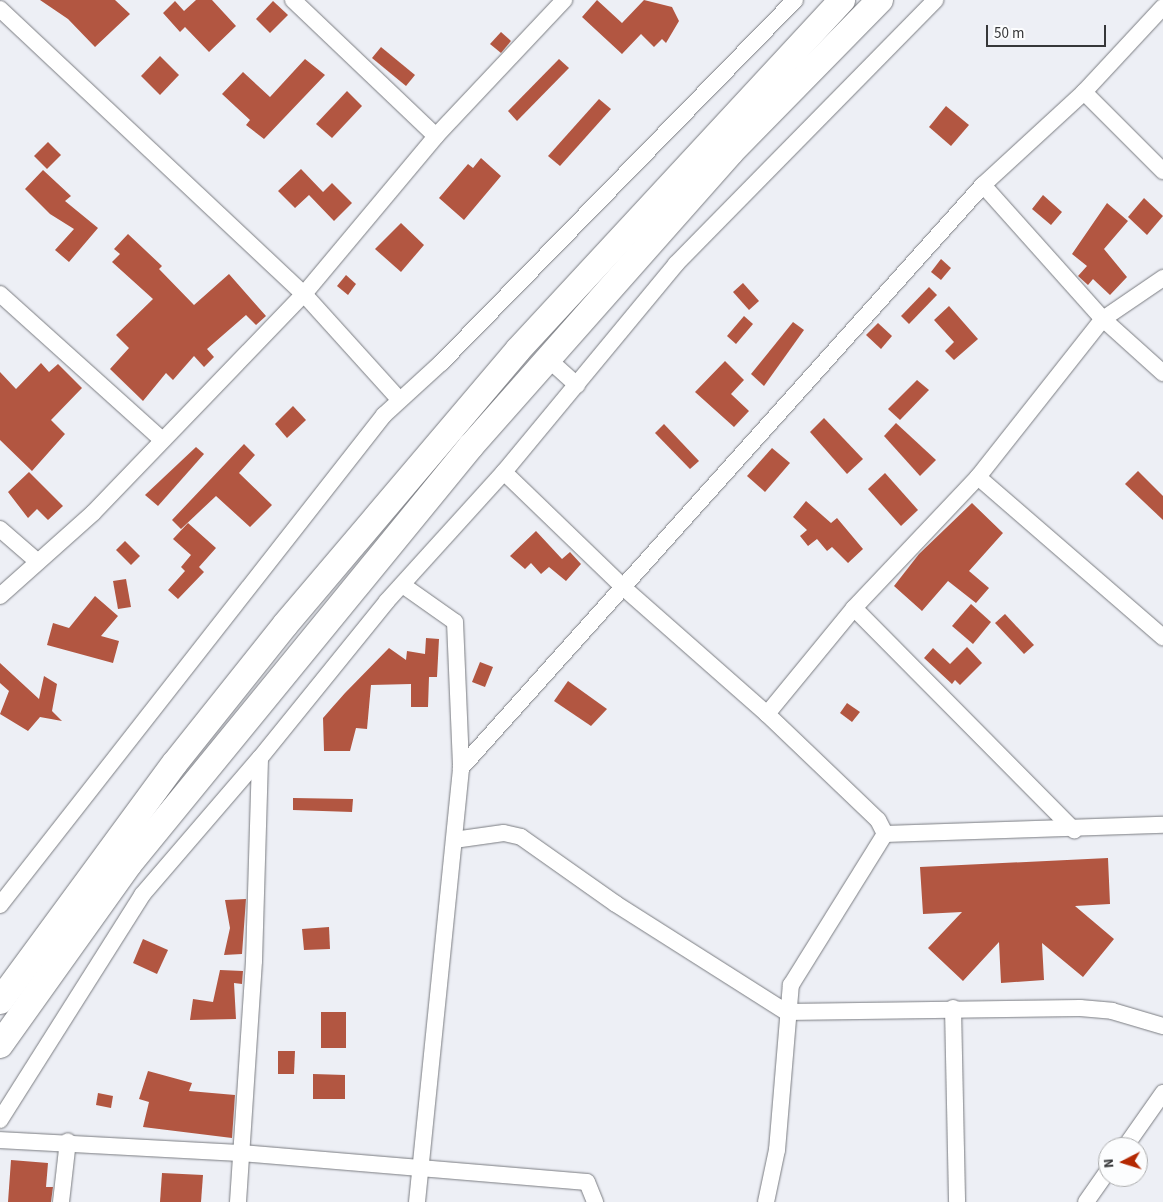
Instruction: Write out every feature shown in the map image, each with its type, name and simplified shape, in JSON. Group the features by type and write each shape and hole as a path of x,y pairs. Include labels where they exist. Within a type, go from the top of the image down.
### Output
{"main road":[{"path":"0,1001 175,763 310,595 518,350 842,0"},
{"path":"0,1045 129,864 471,446 731,152 880,0"}],"street":[{"path":"293,0 436,136"},
{"path":"0,905 398,398 441,363 795,0"},
{"path":"0,1120 142,895 404,586 504,472 706,231 935,0"},
{"path":"0,596 92,513 161,439 304,294 436,136 559,2"},
{"path":"0,9 304,294 398,398"},
{"path":"461,768 983,185 1084,92 1162,11"},
{"path":"1084,92 1163,171"},
{"path":"983,185 1102,320 1163,373"},
{"path":"767,714 854,608 978,477 1102,320 1163,278"},
{"path":"0,294 161,439"},
{"path":"548,359 577,385"},
{"path":"504,472 624,588 767,714 878,820 885,834"},
{"path":"978,477 1163,637"},
{"path":"0,529 38,562"},
{"path":"404,586 455,622 461,768 417,1202"},
{"path":"854,608 1074,830"},
{"path":"238,1202 260,758"},
{"path":"885,834 1074,830 1163,825"},
{"path":"454,840 504,833 521,837 616,904 786,1012 953,1008 1080,1008 1112,1011 1163,1026"},
{"path":"766,1202 777,1150 786,1012 794,978 885,834"},
{"path":"953,1008 957,1202"},
{"path":"1132,1137 1163,1093"},
{"path":"0,1140 68,1141 241,1153 420,1166 588,1182 595,1202"},
{"path":"61,1202 68,1141"},
{"path":"1086,1202 1098,1185"}],"building":[{"path":"40,0 115,0 130,14 95,47 68,19"},
{"path":"196,0 212,0 236,26 209,52 185,27 180,32 163,13 175,1 184,11"},
{"path":"597,0 622,23 644,0 672,7 679,21 666,43 662,39 654,47 641,34 622,54 582,17"},
{"path":"273,1 288,15 270,33 256,19"},
{"path":"501,32 511,41 501,53 490,44"},
{"path":"381,47 415,75 406,86 372,58"},
{"path":"160,56 179,75 160,95 141,76"},
{"path":"305,59 325,75 264,139 246,125 250,120 222,94 243,72 270,97"},
{"path":"559,59 569,68 517,121 508,111"},
{"path":"347,91 362,106 332,138 316,124"},
{"path":"599,99 611,109 560,166 548,156"},
{"path":"946,106 969,125 951,146 929,127"},
{"path":"48,142 61,155 47,169 34,156"},
{"path":"481,158 501,176 464,220 439,198 468,164 473,168"},
{"path":"301,169 323,192 332,183 352,203 334,221 309,195 295,208 278,191"},
{"path":"43,170 71,196 65,201 98,228 69,262 55,250 74,229 50,214 25,189"},
{"path":"1043,195 1062,212 1051,225 1032,209"},
{"path":"1144,198 1163,216 1147,235 1128,217"},
{"path":"1107,203 1128,221 1104,249 1127,277 1110,295 1093,279 1088,285 1078,276 1087,266 1072,254"},
{"path":"401,223 424,245 401,272 375,249"},
{"path":"128,234 162,266 159,269 194,305 229,274 266,316 256,325 246,315 207,349 214,357 204,367 194,356 173,380 166,373 143,401 110,369 129,348 116,335 153,299 112,262 120,254 114,249"},
{"path":"941,259 951,268 941,280 931,272"},
{"path":"346,275 356,284 348,295 337,286"},
{"path":"743,283 759,301 749,310 733,292"},
{"path":"929,287 937,295 909,324 901,316"},
{"path":"949,306 978,339 954,360 945,351 954,342 934,320"},
{"path":"744,316 753,324 736,344 727,336"},
{"path":"793,322 804,330 764,386 751,374"},
{"path":"878,323 892,336 881,349 866,335"},
{"path":"725,361 744,380 731,394 749,411 734,427 695,392"},
{"path":"41,363 49,372 58,364 82,388 51,420 65,434 32,471 0,440 0,372 16,389"},
{"path":"917,380 929,390 900,420 888,409"},
{"path":"293,406 306,420 287,438 275,424"},
{"path":"824,418 863,459 847,474 810,432"},
{"path":"896,423 936,460 920,476 884,436"},
{"path":"664,424 699,461 690,469 655,433"},
{"path":"244,444 255,455 239,473 272,505 250,527 216,496 181,529 172,520"},
{"path":"196,447 204,454 158,506 145,495"},
{"path":"772,448 790,463 765,492 747,476"},
{"path":"1138,471 1163,496 1163,520 1125,484"},
{"path":"29,472 63,506 48,520 37,509 28,518 8,492"},
{"path":"885,473 918,510 901,526 868,489"},
{"path":"806,501 831,523 837,518 863,549 848,563 832,547 827,551 817,539 808,546 800,536 807,530 793,517"},
{"path":"972,503 1003,533 969,571 989,588 976,603 948,581 922,611 894,586 919,554"},
{"path":"188,523 216,548 199,567 204,572 178,599 168,590 185,571 181,567 191,555 173,539"},
{"path":"536,531 562,559 570,552 581,564 566,581 549,567 541,574 531,563 525,569 510,556"},
{"path":"125,541 140,556 131,565 116,550"},
{"path":"126,579 131,607 118,609 113,581"},
{"path":"95,596 118,616 101,636 119,641 113,663 47,645 53,623 69,628"},
{"path":"971,604 991,622 973,644 952,626"},
{"path":"1005,614 1034,645 1024,654 995,623"},
{"path":"426,638 439,639 437,677 429,677 428,707 411,707 411,684 371,685 367,729 356,728 350,751 324,751 323,718 345,693 389,648 406,660 407,651 425,654"},
{"path":"967,647 982,663 960,685 955,680 952,684 924,658 933,648 950,664"},
{"path":"480,662 493,667 485,687 472,682"},
{"path":"0,663 39,699 44,676 57,684 52,711 62,721 40,717 28,731 0,714 9,691 0,683"},
{"path":"568,681 607,709 591,726 554,701"},
{"path":"847,703 860,712 852,722 840,713"},
{"path":"293,798 353,799 352,812 293,810"},
{"path":"1108,858 1110,904 1075,906 1114,939 1083,977 1042,943 1044,980 1001,983 999,942 963,981 928,948 962,912 923,914 920,867"},
{"path":"246,899 242,954 224,955 230,928 225,900"},
{"path":"329,927 330,949 304,950 302,929"},
{"path":"143,939 168,950 157,974 133,963"},
{"path":"220,970 243,971 242,984 234,983 236,1019 190,1020 193,999 213,1002"},
{"path":"321,1012 346,1012 346,1048 321,1048"},
{"path":"278,1051 295,1051 294,1074 278,1074"},
{"path":"148,1071 192,1083 189,1091 235,1095 232,1138 143,1127 149,1102 139,1099"},
{"path":"313,1074 345,1075 345,1099 313,1099"},
{"path":"98,1093 113,1096 111,1108 96,1105"},
{"path":"11,1160 48,1163 46,1187 53,1187 51,1202 8,1202"},
{"path":"162,1173 203,1175 201,1202 160,1202"}]}
